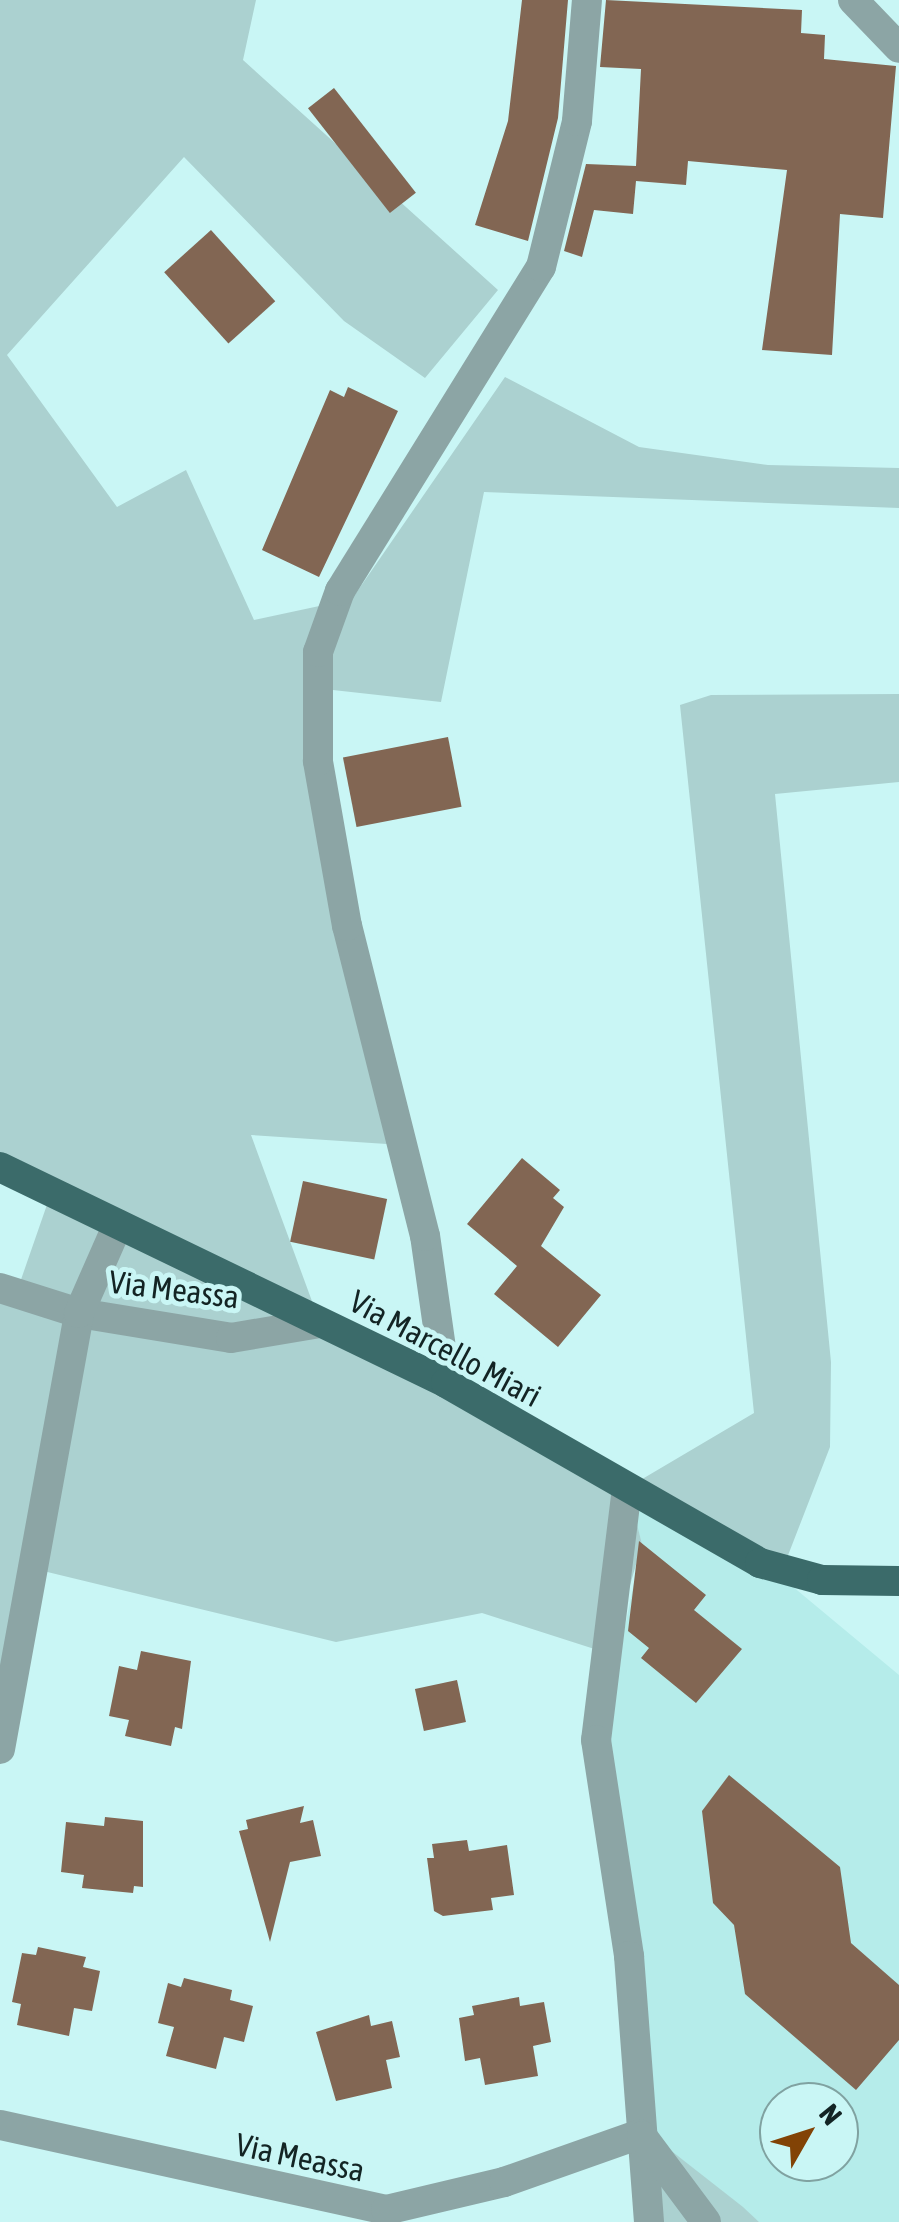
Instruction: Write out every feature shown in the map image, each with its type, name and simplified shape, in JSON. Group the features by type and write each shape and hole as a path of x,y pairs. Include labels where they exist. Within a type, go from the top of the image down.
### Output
{"main road":[{"name":"Via Marcello Miari","path":"0,1167 446,1383 760,1563 858,1584 899,1600"},
{"name":"Via Marcello Miari","path":"858,1584 899,1581"}],"street":[{"path":"446,1383 425,1236 343,908 318,761 318,652 340,590 541,267 577,121 587,0"},
{"path":"853,0 899,48"},
{"name":"Via Meassa","path":"0,1749 79,1314 118,1224"},
{"name":"Via Meassa","path":"0,1288 79,1314 231,1338 320,1323"},
{"path":"628,1488 596,1740 629,1956 649,2222"},
{"name":"Via Meassa","path":"0,2125 386,2210 487,2187 640,2134"},
{"path":"640,2134 706,2222"}],"shaded area":[{"path":"0,0 256,0 243,60 498,290 425,378 344,321 184,157 7,355 117,507 186,470 254,620 352,599 505,377 639,447 768,465 899,468 899,508 484,492 441,702 315,688 402,1145 251,1135 320,1323 627,1488 754,1413 680,705 711,695 899,694 899,782 775,794 831,1362 830,1447 780,1576 628,1489 642,1544 610,1654 482,1613 336,1642 35,1569 0,1749 0,1290 16,1294 50,1196 0,1173"},
{"path":"627,1488 780,1576 899,1675 899,2222 759,2222 646,2131 601,1743 642,1544"},
{"path":"646,2131 743,2207 759,2222 660,2222"}],"building":[{"path":"522,0 568,0 558,118 528,241 475,225 508,121"},
{"path":"606,0 802,10 801,33 825,35 824,59 896,66 883,218 840,214 832,355 762,350 787,170 688,161 686,185 636,181 633,214 594,210 582,257 564,251 586,164 636,166 641,69 600,67"},
{"path":"334,88 416,193 390,213 308,108"},
{"path":"211,230 275,301 228,343 164,272"},
{"path":"348,387 398,411 319,577 262,550 330,390 344,397"},
{"path":"448,737 462,807 357,827 343,757"},
{"path":"522,1158 560,1190 553,1198 564,1207 541,1246 601,1295 558,1347 494,1294 517,1266 467,1224"},
{"path":"303,1181 387,1199 374,1260 290,1242"},
{"path":"639,1541 706,1595 694,1610 742,1649 696,1703 641,1658 649,1648 628,1631"},
{"path":"141,1651 191,1661 182,1729 175,1727 171,1746 125,1736 129,1720 109,1716 119,1666 137,1670"},
{"path":"457,1680 466,1722 424,1731 415,1689"},
{"path":"729,1775 840,1867 851,1943 899,1985 899,2040 859,2087 859,2082 847,2082 745,1994 734,1925 713,1903 702,1811"},
{"path":"304,1806 300,1823 313,1820 321,1856 290,1862 270,1942 239,1831 248,1829 246,1820"},
{"path":"105,1817 143,1821 143,1887 134,1886 133,1893 82,1888 84,1875 61,1872 66,1822 104,1826"},
{"path":"467,1840 469,1851 507,1845 514,1895 491,1898 493,1910 443,1916 434,1911 427,1858 434,1858 432,1844"},
{"path":"38,1947 86,1957 83,1967 100,1971 92,2011 74,2008 69,2036 17,2025 21,2004 12,2002 22,1953 36,1955"},
{"path":"184,1978 232,1990 230,2000 253,2006 244,2042 224,2037 216,2069 166,2056 174,2027 158,2023 168,1983 181,1987"},
{"path":"519,1997 520,2006 544,2002 551,2042 533,2046 538,2076 485,2085 480,2058 465,2061 459,2018 474,2015 472,2006"},
{"path":"369,2015 371,2026 392,2021 400,2057 386,2060 392,2088 336,2101 316,2032"}]}
